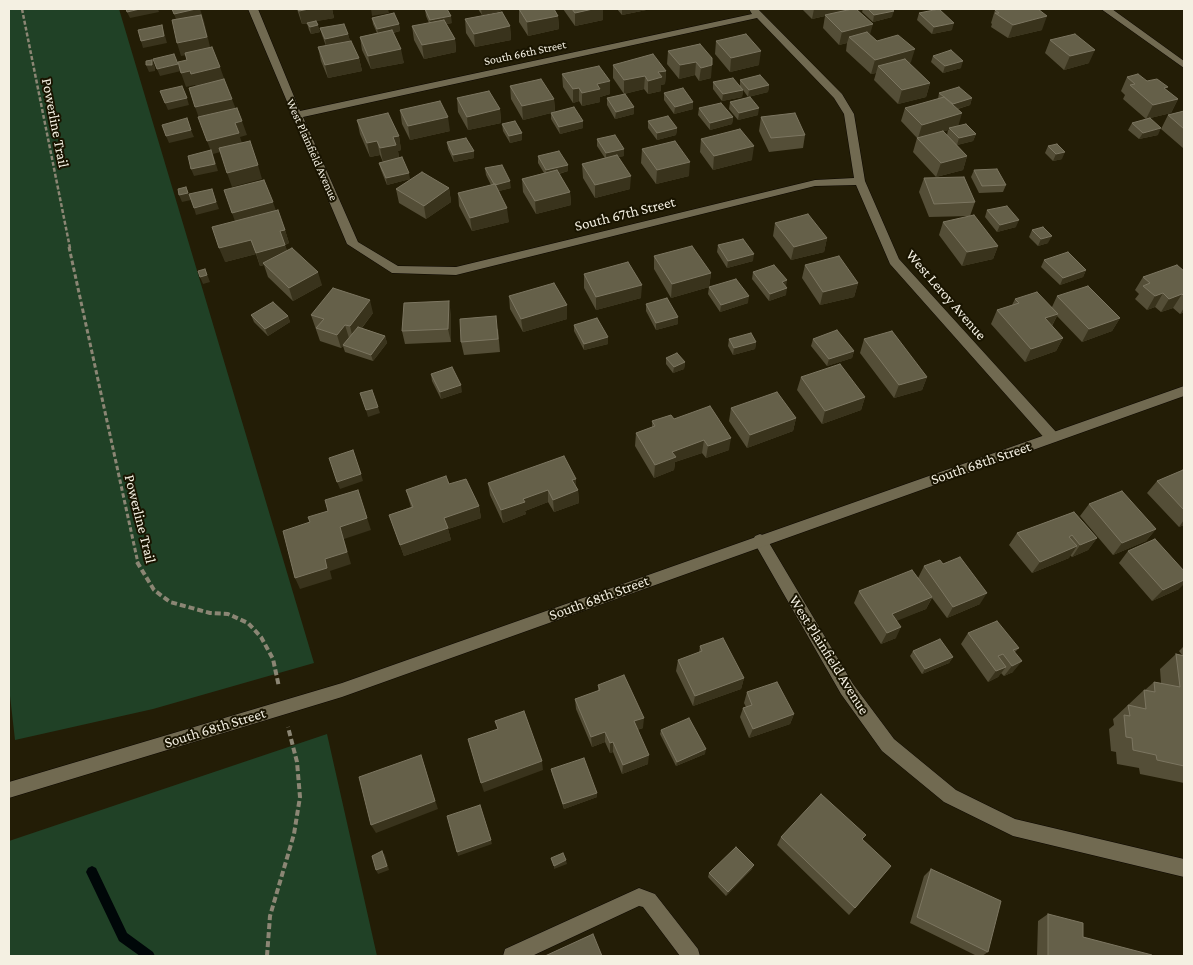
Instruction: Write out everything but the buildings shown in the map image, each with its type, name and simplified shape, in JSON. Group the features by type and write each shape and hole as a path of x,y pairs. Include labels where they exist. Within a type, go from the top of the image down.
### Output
{"street":[{"name":"West Plainfield Avenue","path":"253,9 354,244 396,270"},
{"path":"1106,9 1184,65"},
{"name":"South 66th Street","path":"297,115 756,12"},
{"name":"West Leroy Avenue","path":"756,12 838,96 849,114 860,181 894,261 1052,437"},
{"name":"South 67th Street","path":"396,270 456,271 815,183 860,181"},
{"name":"South 68th Street","path":"9,790 342,690 1184,391"},
{"name":"West Plainfield Avenue","path":"760,540 858,706 888,746 950,796 1013,827 1184,868"},
{"path":"512,956 639,897 650,900 691,956"}],"path":[{"name":"Powerline Trail","path":"22,9 82,311 136,560 154,590 170,602 210,613 228,614 248,623 261,637 273,659 297,762 300,797 294,834 270,916 267,956"}],"green space":[{"path":"9,9 119,9 314,663 153,709 15,740 9,687"},
{"path":"327,734 377,956 9,956 9,841"}],"waterway":[{"path":"92,872 123,937 149,956"}]}
